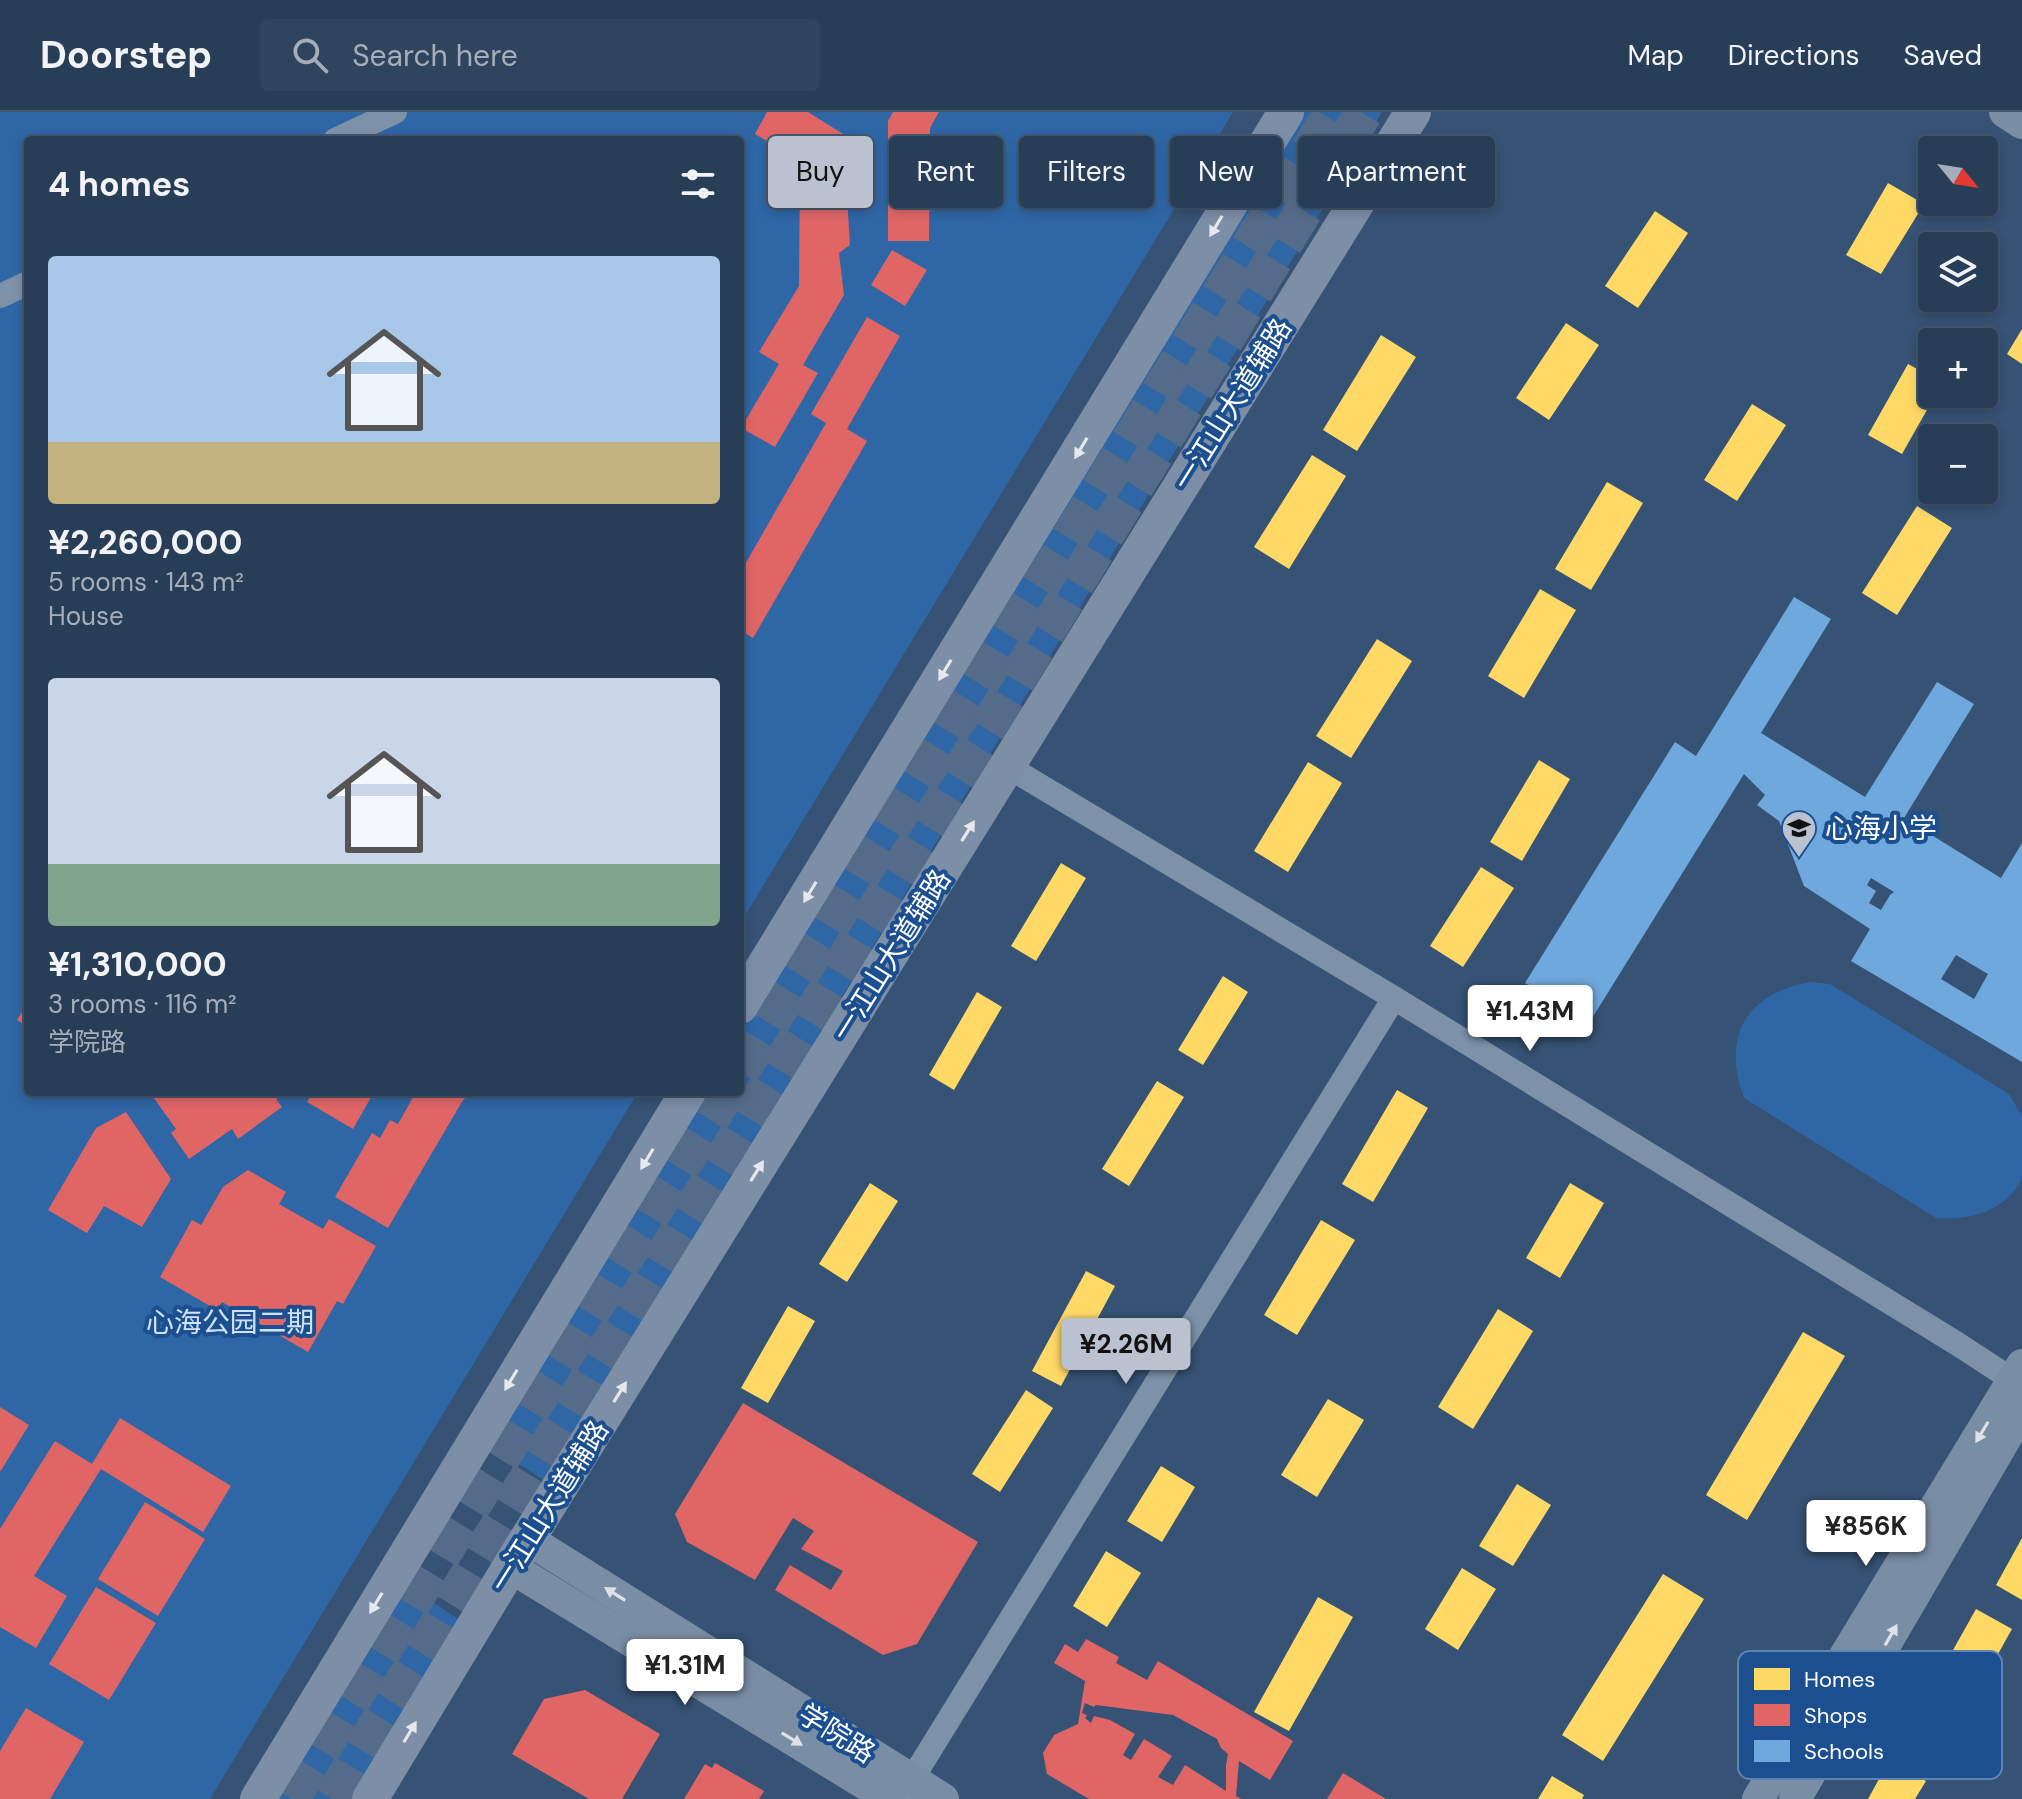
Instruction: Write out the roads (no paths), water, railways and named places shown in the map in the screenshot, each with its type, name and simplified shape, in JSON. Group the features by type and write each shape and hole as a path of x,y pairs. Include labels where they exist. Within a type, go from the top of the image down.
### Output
{"main road":[{"path":"744,999 1286,112"},
{"name":"一江山大道辅路","path":"370,1799 1413,112"},
{"path":"2005,112 2022,123"},
{"path":"258,1799 686,1096"},
{"path":"1852,1651 2020,1385"},
{"path":"1875,1651 2020,1385"},
{"name":"学院路","path":"520,1553 900,1793 943,1799"},
{"path":"1758,1799 1771,1779"},
{"path":"1795,1799 1806,1779"}],"street":[{"path":"344,136 395,112"},
{"path":"0,296 24,285"},
{"path":"1007,766 1394,998 2020,1385"},
{"path":"900,1793 1394,998"}],"tunnel":[{"path":"744,1066 1333,112"},
{"path":"332,1799 1364,112"},
{"path":"291,1799 725,1096"}],"place":[{"name":"心海小学","path":"1799,859"}],"park label":[{"name":"心海公园二期","path":"230,1322"}]}
